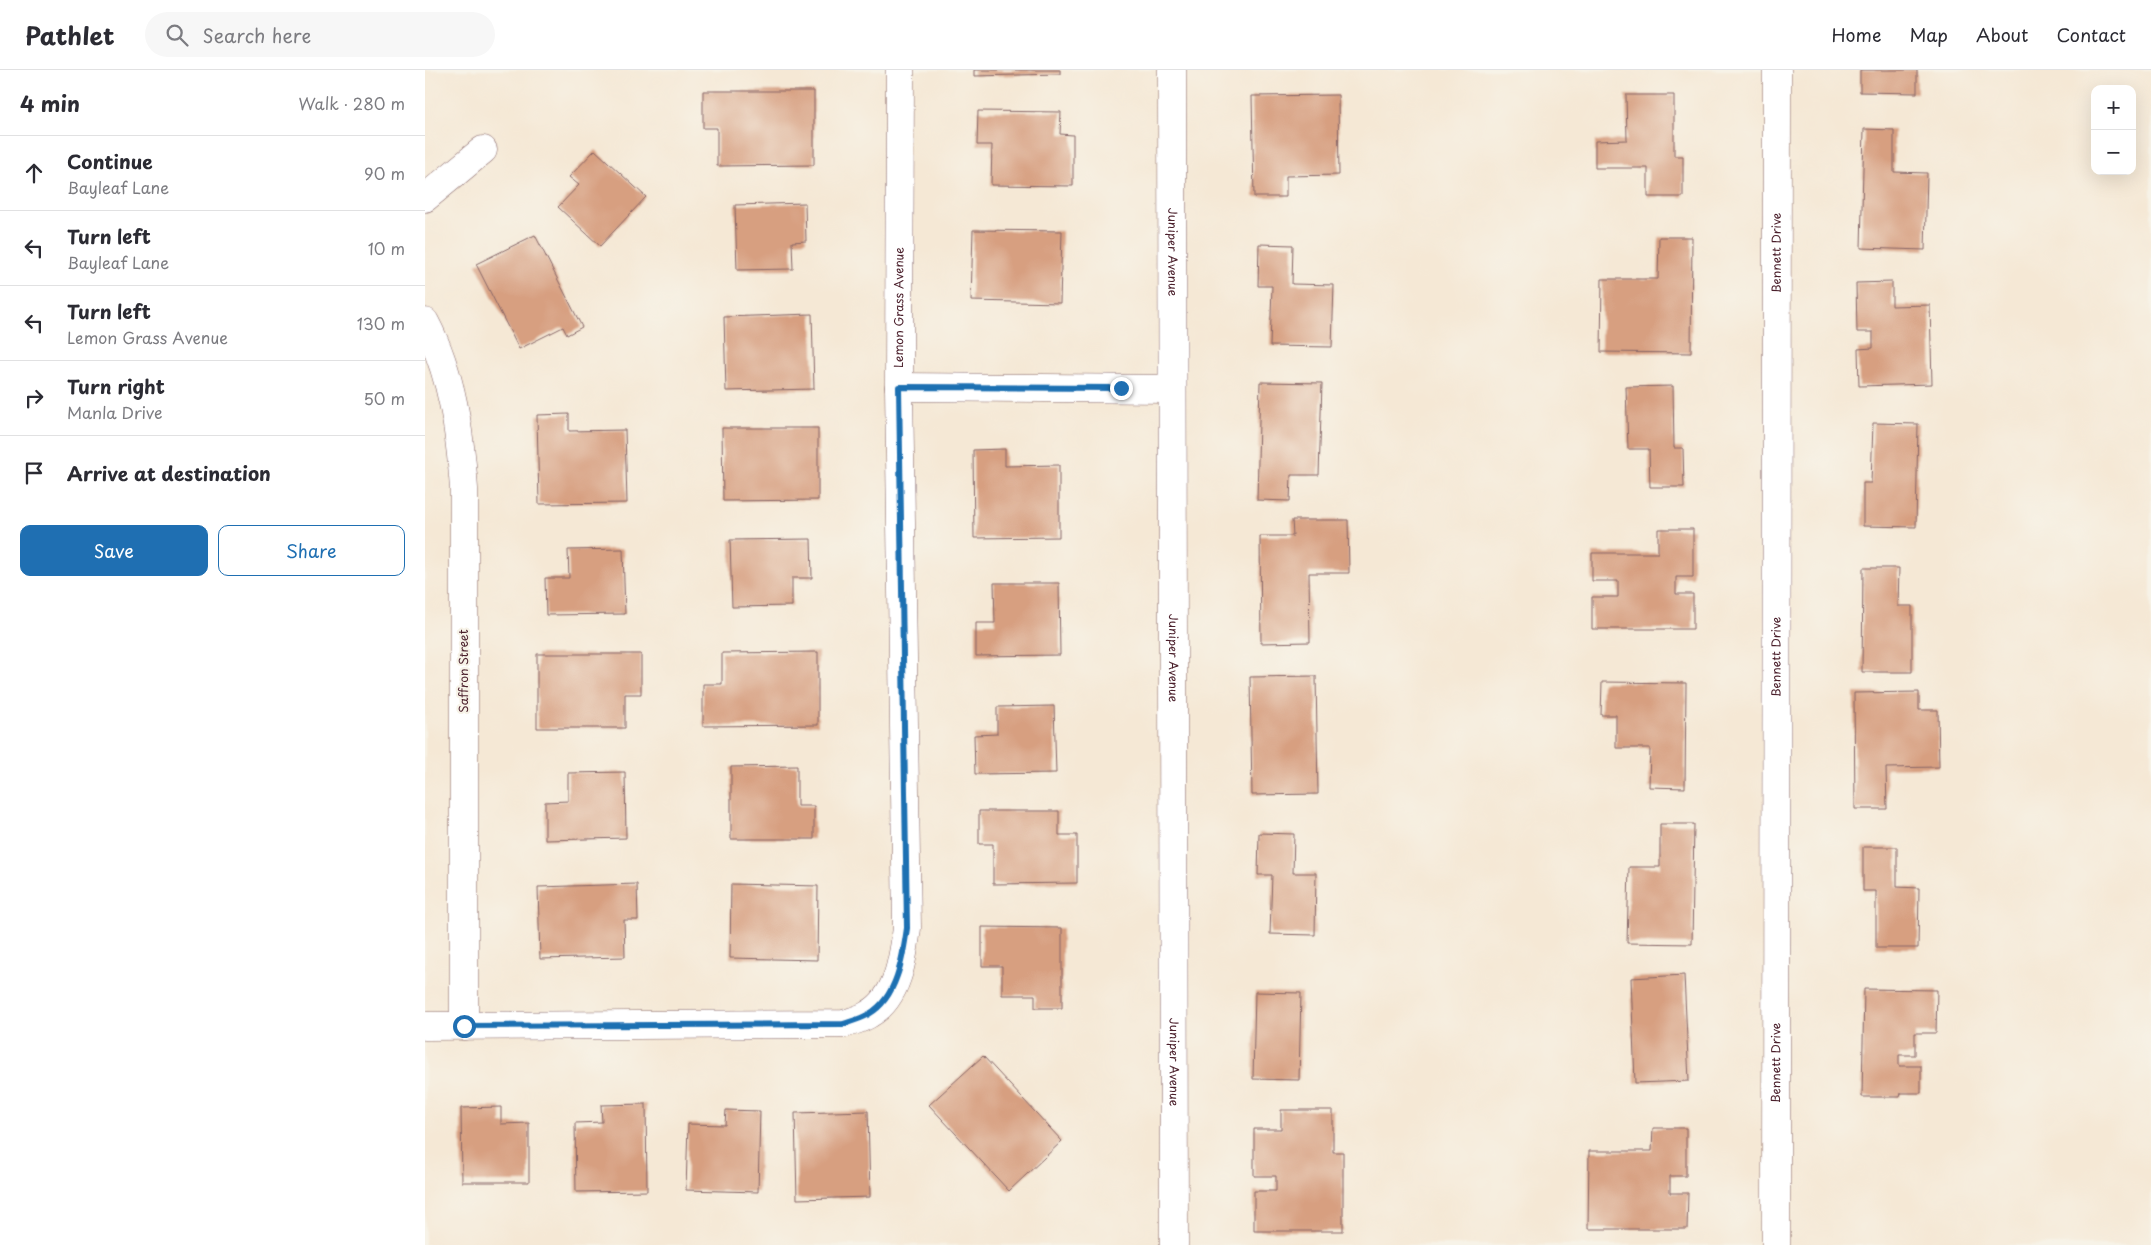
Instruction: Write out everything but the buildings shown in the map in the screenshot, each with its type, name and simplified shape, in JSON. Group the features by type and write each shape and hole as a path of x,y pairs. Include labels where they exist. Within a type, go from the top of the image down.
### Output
{"street":[{"name":"Lemon Grass Avenue","path":"425,1026 843,1024 870,1014 889,993 901,965 907,928 899,387 900,70"},
{"name":"Juniper Avenue","path":"1172,70 1174,1245"},
{"name":"Bennett Drive","path":"1776,1245 1777,70"},
{"path":"425,198 483,150"},
{"name":"Saffron Street","path":"425,322 446,372 460,440 465,490 464,1026"},
{"path":"899,387 1172,389"}],"route":[{"path":"464,1026 843,1024 870,1014 889,993 901,965 907,928 899,387 1121,388"}]}
